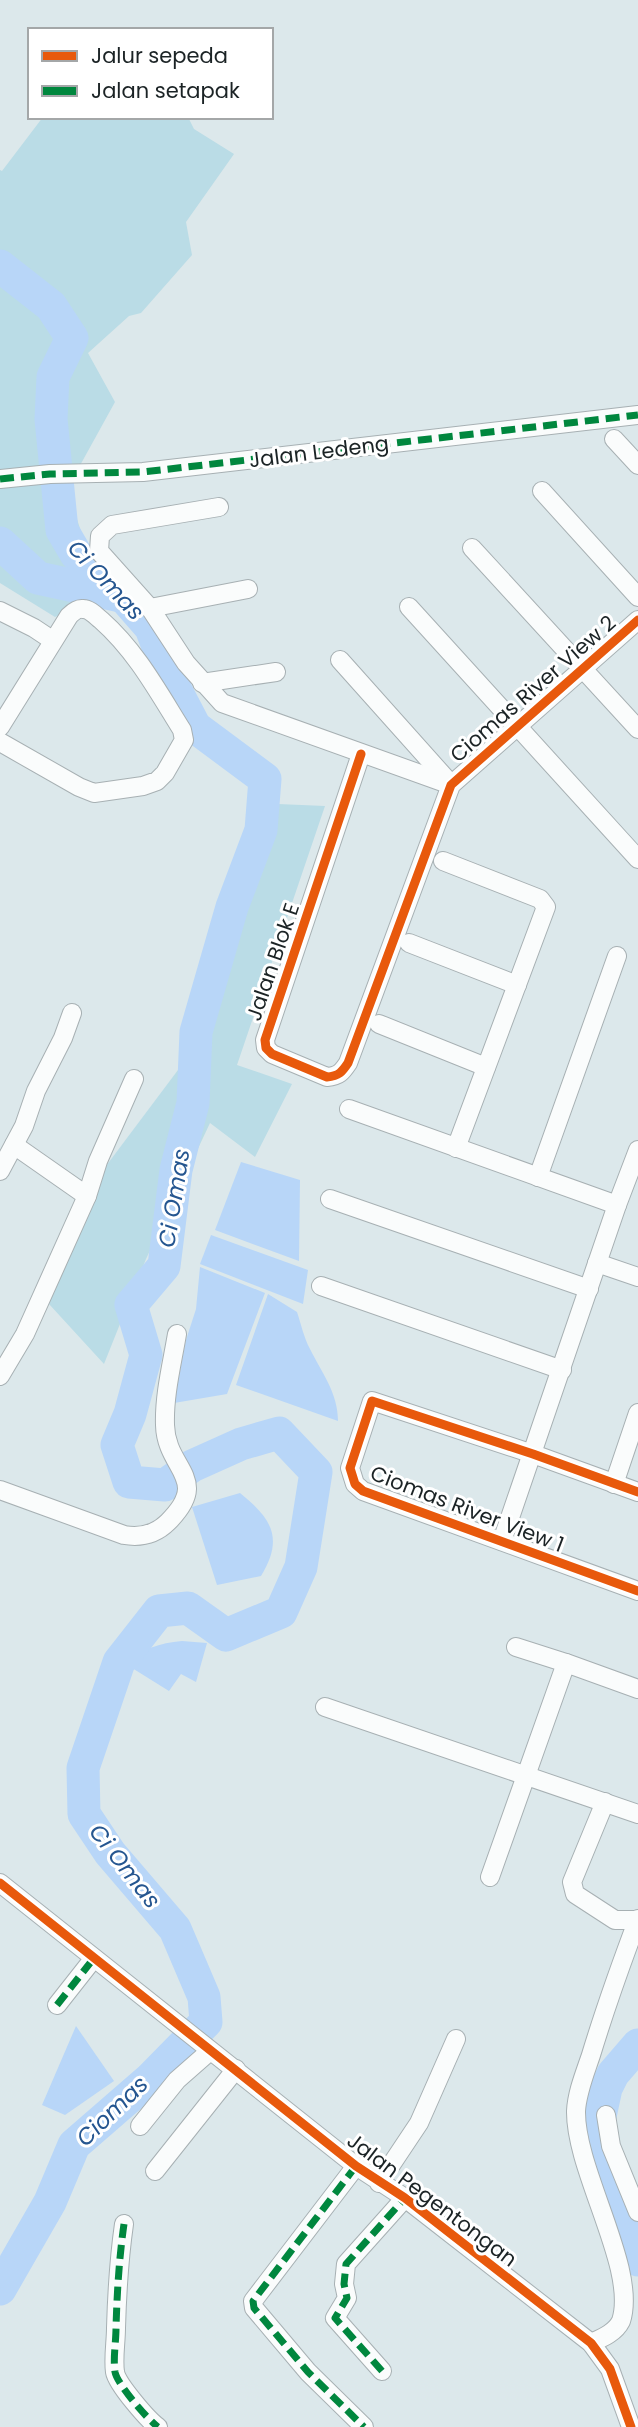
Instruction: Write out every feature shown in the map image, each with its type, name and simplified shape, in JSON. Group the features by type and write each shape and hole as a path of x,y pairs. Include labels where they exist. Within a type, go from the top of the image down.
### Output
{"street":[{"name":"Jalan Ledeng","path":"0,479 50,474 143,472 638,415"},
{"path":"614,439 638,465"},
{"path":"542,491 638,597"},
{"name":"Ciomas River View 2","path":"219,507 112,525 100,536 99,551 150,608 186,663 222,703 451,785"},
{"name":"Ciomas River View 2","path":"472,548 638,729"},
{"path":"150,608 248,589"},
{"name":"Ciomas River View 2","path":"409,607 638,859"},
{"path":"0,727 52,640 69,616 83,609 91,612 122,639 139,660 181,730 184,740 157,781 143,786 94,793 0,742"},
{"path":"0,611 52,640"},
{"name":"Ciomas River View 2","path":"451,785 638,620"},
{"name":"Ciomas River View 2","path":"340,660 451,785"},
{"path":"202,683 276,672"},
{"name":"Jalan Blok E","path":"361,754 265,1040 266,1048 272,1054 327,1077 342,1072 348,1063 451,785"},
{"path":"443,861 540,899 546,907 456,1148"},
{"path":"408,943 517,985"},
{"path":"538,1177 617,956"},
{"path":"0,1171 15,1145 36,1091 64,1038 72,1013"},
{"path":"379,1024 486,1067"},
{"path":"0,1377 25,1334 87,1196 98,1161 134,1079"},
{"path":"349,1109 617,1205"},
{"path":"15,1145 87,1196"},
{"name":"Ciomas River View 1","path":"502,1541 638,1150"},
{"path":"330,1199 589,1289"},
{"path":"597,1263 638,1277"},
{"path":"321,1286 562,1370"},
{"path":"0,1490 134,1537 160,1530 179,1511 188,1494 188,1480 168,1448 166,1435 165,1412 177,1334"},
{"name":"Ciomas River View 1","path":"638,1492 372,1401 350,1468 355,1484 363,1491 638,1591"},
{"path":"614,1484 638,1413"},
{"path":"516,1647 638,1689"},
{"path":"490,1877 566,1663"},
{"path":"325,1707 638,1814"},
{"path":"591,2343 615,2329 622,2320 625,2286 621,2253 589,2171 578,2132 576,2112 579,2092 604,2010 638,1919 615,1920 575,1894 572,1882 605,1802"},
{"name":"Jalan Pegentongan","path":"0,1883 356,2166 405,2198 591,2343 610,2369 631,2427"},
{"path":"57,2005 94,1958"},
{"path":"379,2183 419,2123 456,2039"},
{"path":"139,2126 177,2080 219,2057"},
{"path":"155,2171 219,2057"},
{"path":"606,2115 611,2146 638,2212"},
{"path":"356,2166 253,2301 254,2308 308,2372 365,2427"},
{"path":"382,2371 335,2318 347,2298 344,2284 346,2264 405,2198"},
{"path":"124,2224 117,2285 115,2373 127,2394 146,2413 151,2423 158,2427"}],"shaded area":[{"path":"41,119 189,119 194,129 234,154 186,222 192,255 141,313 129,316 88,353 115,402 67,489 102,595 55,617 0,583 0,170 2,171"},
{"path":"278,804 325,806 237,1065 292,1084 255,1157 210,1123 146,1259 104,1364 49,1304 106,1166 202,1038"},
{"path":"241,1162 300,1180 299,1261 215,1230"},
{"path":"211,1235 308,1270 303,1304 200,1264"},
{"path":"200,1267 265,1293 227,1394 174,1403 186,1340 196,1309"},
{"path":"268,1294 297,1312 308,1345 332,1392 338,1421 236,1385"},
{"path":"240,1493 267,1521 273,1540 272,1551 261,1576 217,1585 192,1507"},
{"path":"182,1641 207,1643 196,1682 181,1674 169,1691 124,1663 152,1648"},
{"path":"76,2026 114,2081 65,2115 42,2105"}],"waterway":[{"name":"Ci Omas","path":"0,266 51,306 72,338 53,377 51,419 62,530 76,554 123,596 151,628 172,683 195,727 265,779 261,830 232,907 196,1032 193,1103 176,1170 164,1266 131,1305 146,1355 130,1414 117,1445 129,1482 165,1485 192,1466 241,1444 279,1433 316,1472 301,1567 281,1612 226,1635 188,1608 159,1611 119,1662 83,1768 84,1814 110,1853 175,1929 204,1997 206,2022 150,2079 74,2145 50,2202 0,2289"},
{"path":"0,543 38,578 121,596"},
{"path":"638,2045 613,2074 606,2088 596,2135 620,2217 638,2260"}],"marked path":[{"path":"0,479 50,474 143,472 638,415"},
{"path":"57,2005 94,1958"},
{"path":"356,2166 253,2301 254,2308 308,2372 364,2427"},
{"path":"382,2371 335,2318 347,2298 344,2284 346,2264 405,2198"},
{"path":"124,2224 115,2372 121,2385 158,2427"}],"cycle path":[{"path":"361,754 265,1040 266,1048 272,1054 327,1077 340,1073 348,1063 451,785 638,620"},
{"path":"638,1492 372,1401 350,1468 355,1484 363,1491 638,1591"},
{"path":"0,1883 356,2166 405,2198 591,2343 610,2369 631,2427"}],"water label":[{"name":"Ciomas","path":"112,2111"}]}
